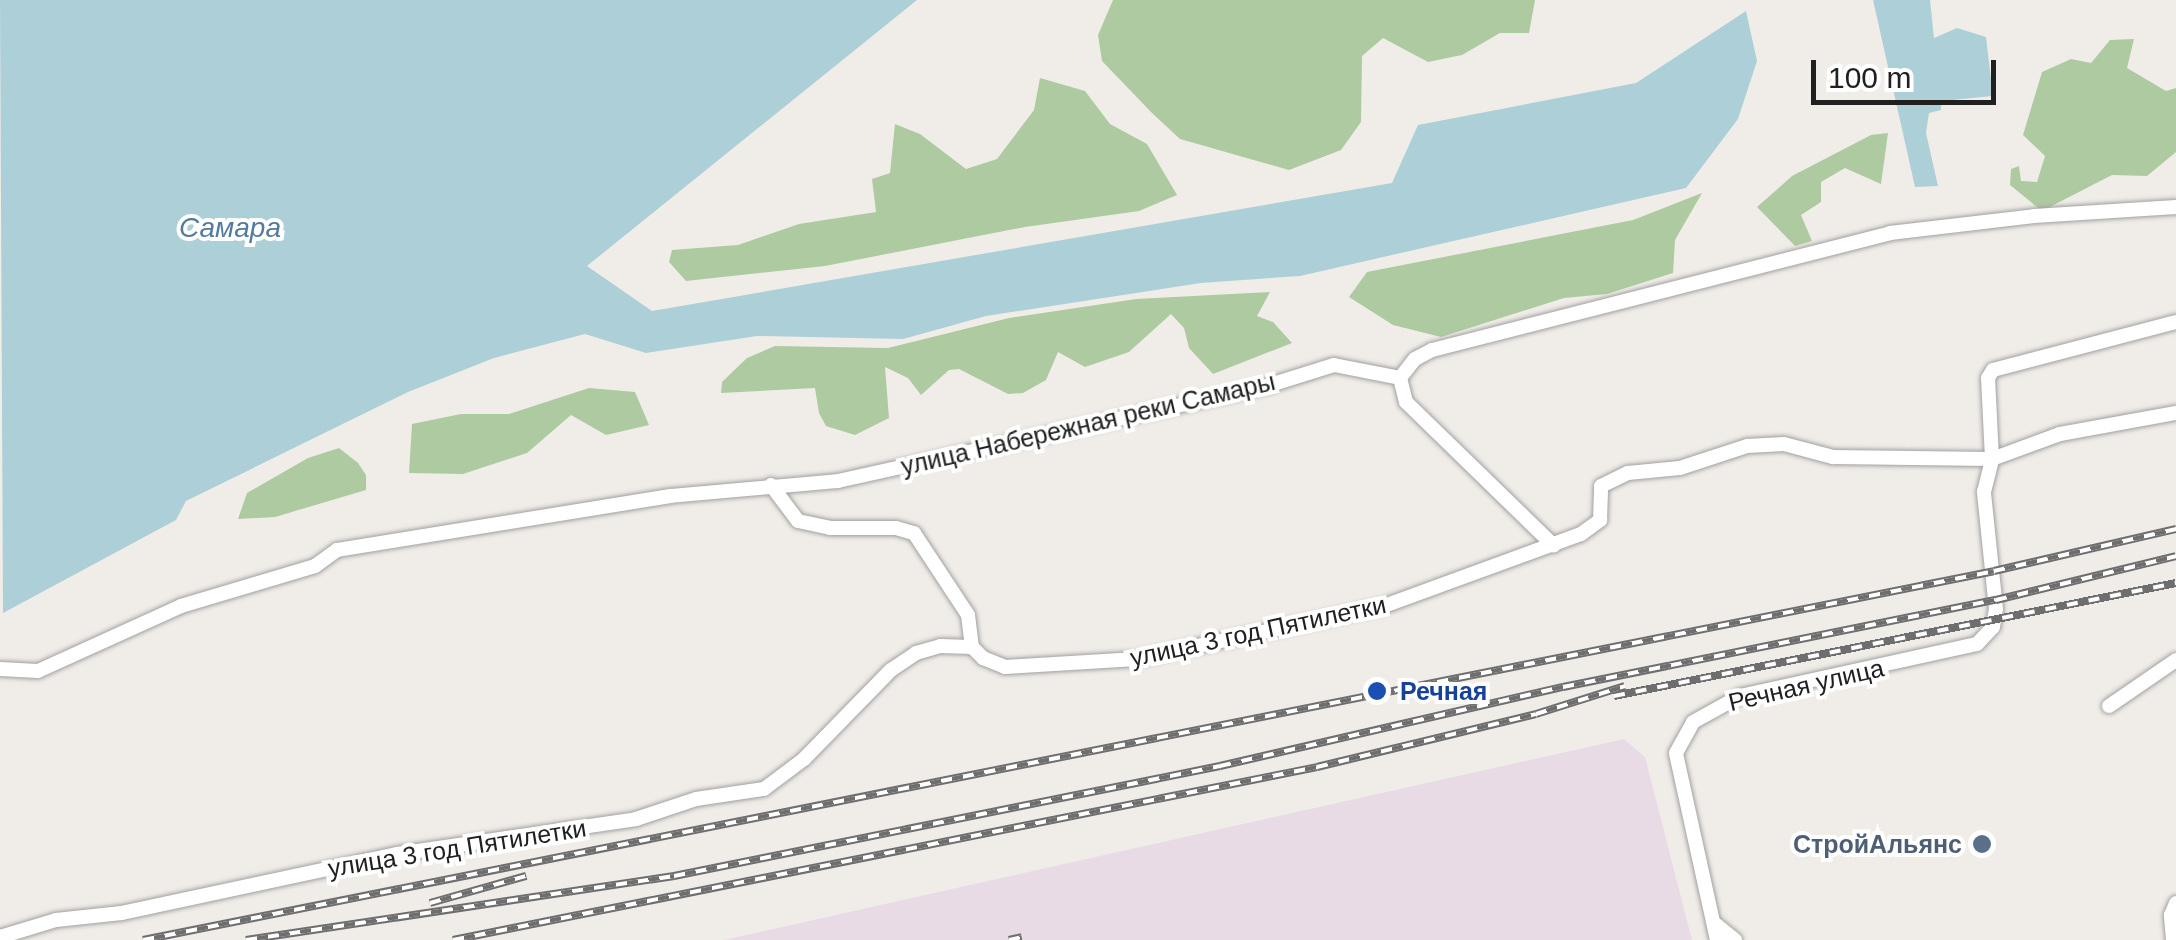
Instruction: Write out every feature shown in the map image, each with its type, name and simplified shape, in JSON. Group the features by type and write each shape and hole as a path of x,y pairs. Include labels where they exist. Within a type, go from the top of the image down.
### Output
{"street":[{"path":"1554,546 1406,402 1400,378 1415,359 1432,350 1890,232 2034,216 2176,207"},
{"path":"2176,322 1993,370 1988,378 1992,460 2060,434 2176,413"},
{"name":"улица Набережная реки Самары","path":"0,669 38,671 181,606 314,566 337,550 456,528 771,485 838,480 1270,385 1334,366 1400,378"},
{"name":"улица 3 год Пятилетки","path":"0,938 56,920 122,914 397,854 636,819 696,799 764,788 804,759 891,670 928,650 972,648 983,658 1005,667 1137,659 1384,606 1554,546 1600,520 1601,486 1628,473 1680,468 1748,446 1784,444 1833,457 1992,460"},
{"name":"Речная улица","path":"1718,940 1676,753 1692,722 1740,696 1977,644 1993,627 1996,600 1984,492 1992,460"},
{"path":"771,485 798,521 830,528 914,532 968,616 972,648"},
{"path":"2110,706 2176,660"},
{"path":"2173,940 2171,915 2176,904"},
{"path":"1714,922 1735,940"}],"shaded area":[{"path":"1624,739 1645,757 1692,940 724,940"}],"green space":[{"path":"1113,0 1535,0 1529,33 1500,33 1462,55 1428,62 1383,38 1362,56 1361,122 1341,150 1289,170 1180,139 1152,113 1102,61 1098,35"},
{"path":"2134,39 2127,68 2166,91 2176,88 2176,152 2147,176 2112,175 2042,211 2010,185 2011,169 2019,166 2021,181 2037,182 2045,156 2023,135 2042,72 2071,59 2091,63 2110,40"},
{"path":"1040,78 1085,91 1110,124 1147,144 1177,195 1139,211 1025,227 825,266 686,281 669,262 672,250 738,245 799,224 876,212 872,179 890,173 895,124 920,134 966,169 997,159 1034,110"},
{"path":"1888,133 1881,184 1845,168 1821,182 1821,202 1801,215 1812,241 1795,246 1757,207 1792,176 1871,135"},
{"path":"1702,193 1675,240 1673,273 1607,294 1564,298 1441,337 1393,325 1349,297 1367,272 1633,220"},
{"path":"1270,292 1257,316 1273,322 1292,343 1213,374 1189,348 1184,328 1171,314 1129,352 1085,367 1058,352 1046,380 1023,393 1008,394 959,369 949,370 921,395 908,378 885,367 889,418 855,435 826,426 819,413 815,388 721,393 722,382 747,358 775,346 888,348 1009,318 1136,299"},
{"path":"589,388 635,392 649,425 606,435 571,415 527,453 463,474 409,473 412,424 461,414 509,414"},
{"path":"339,448 366,475 366,490 275,517 238,519 247,493 308,458"}],"water":[{"name":"Самара","path":"0,0 917,0 587,266 652,311 1392,183 1418,125 1636,83 1746,11 1757,61 1738,119 1686,188 1300,276 1201,283 986,316 903,339 757,336 646,353 585,334 494,358 408,392 186,501 176,520 3,613"},
{"path":"1873,0 1930,0 1934,38 1957,28 1986,37 1993,96 1941,101 1941,110 1929,113 1926,133 1938,186 1915,187"}],"railway":[{"path":"143,940 1994,571 2176,529"},
{"path":"246,940 674,876 1220,766 1563,687 1996,600 2176,556"},
{"path":"1614,696 2176,583"},
{"path":"453,940 1317,767 1536,714 1625,686"},
{"path":"430,903 526,876"},
{"path":"1009,940 1022,937"}],"place":[{"name":"Речная","path":"1377,691"},
{"name":"СтройАльянс","path":"1982,844"}]}
